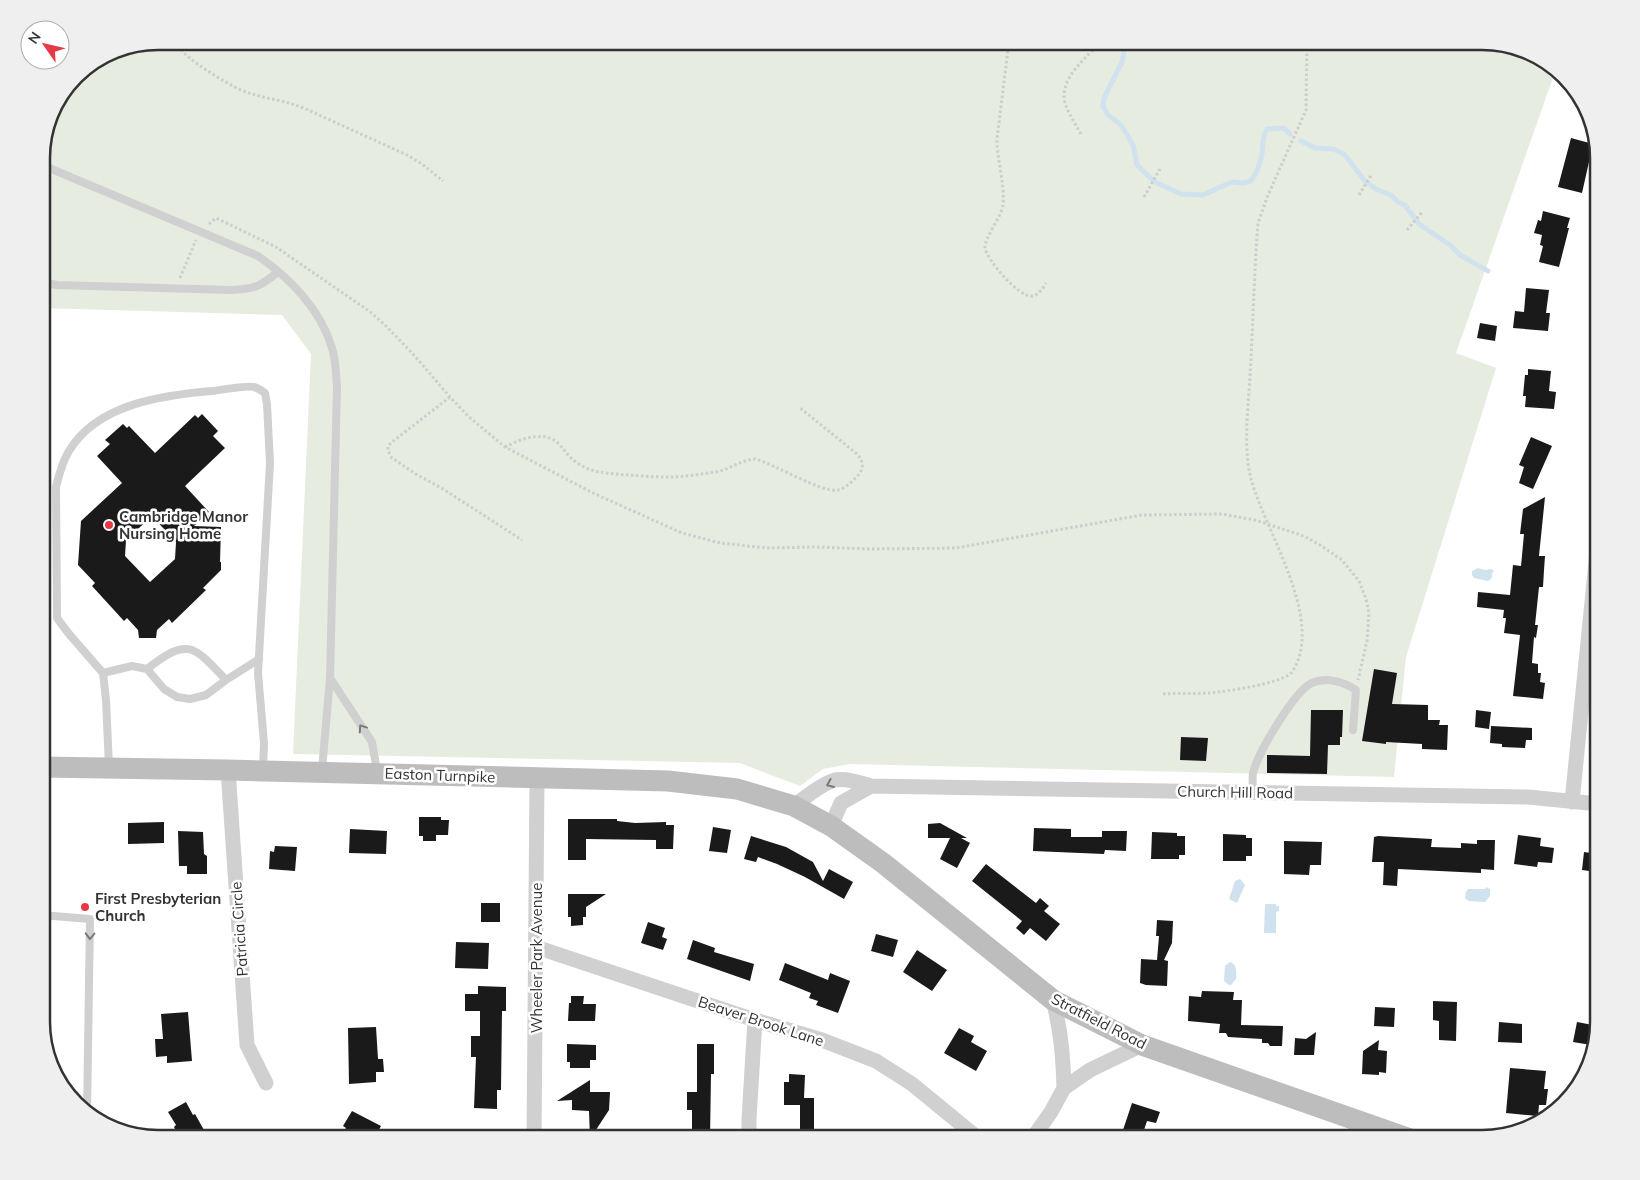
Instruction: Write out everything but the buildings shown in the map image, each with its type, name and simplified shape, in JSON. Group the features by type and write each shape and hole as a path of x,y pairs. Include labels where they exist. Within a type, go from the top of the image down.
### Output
{"main road":[{"name":"Easton Turnpike","path":"50,767 668,781 737,789 794,806 831,826"},
{"name":"Stratfield Road","path":"831,826 883,863 1053,1000 1142,1045 1384,1130"}],"street":[{"path":"1572,802 1590,622"},
{"name":"Patricia Circle","path":"228,770 247,1045 266,1083"},
{"name":"Wheeler Park Avenue","path":"534,1130 537,778"},
{"name":"Church Hill Road","path":"794,806 813,792 835,780 852,781 871,786 1528,797 1590,803"},
{"path":"831,826 842,803 871,786"},
{"name":"Beaver Brook Lane","path":"536,947 755,1020 822,1040 876,1061 912,1084 968,1130"},
{"path":"1053,1000 1063,1051 1064,1088"},
{"path":"749,1130 755,1020"},
{"path":"1038,1130 1064,1088 1090,1070 1142,1045"}],"lane":[{"path":"50,168 258,256 304,297 324,328 335,360 337,387 330,678 322,773"},
{"path":"50,284 175,290 245,290 261,285 278,272"},
{"path":"109,768 103,673 57,618 56,487 61,468 76,440 100,421 136,403 190,392 254,386 264,393 267,404 270,463 258,674 264,743 263,771"},
{"path":"146,669 174,651 186,649 198,652 226,680"},
{"path":"103,673 132,666 146,669 164,689 177,697 190,699 206,696 226,680 259,659"},
{"path":"330,678 372,742 377,774"},
{"path":"1252,793 1253,774 1257,762 1278,722 1303,688 1312,682 1322,680 1340,682 1356,690 1353,730"},
{"path":"50,916 90,918 87,1103"}],"path":[{"path":"182,50 189,57 234,87 247,93 306,109 407,155 443,181"},
{"path":"1008,50 997,151 1003,203 985,247 993,264 1024,294 1030,296 1036,294 1046,283"},
{"path":"1081,134 1065,104 1065,87 1080,64 1093,50"},
{"path":"1163,694 1211,693 1282,679 1292,671 1302,640 1299,605 1252,479 1247,444 1247,423 1258,223 1261,212 1306,110 1307,50"},
{"path":"1144,197 1160,170"},
{"path":"1359,195 1372,174"},
{"path":"1407,230 1423,211"},
{"path":"175,290 199,232 216,218 276,247 369,311 413,354 450,398 468,416 505,447 576,484 682,533 720,543 766,548 814,547 871,550 956,548 1142,515 1222,514 1269,524 1304,536 1332,552 1342,560 1359,581 1366,599 1368,613 1367,640 1356,690"},
{"path":"450,398 392,442 388,446 389,455 522,540"},
{"path":"505,447 521,439 542,436 558,443 577,464 592,470 670,477 726,469 755,458 823,488 837,490 849,484 862,472 861,459 799,407"}],"shaded area":[{"path":"158,50 1482,50 1503,52 1523,58 1536,64 1553,77 1456,353 1496,368 1406,657 1394,777 850,764 823,769 800,786 740,763 293,754 311,354 282,315 50,308 50,151 52,137 58,117 68,98 98,68 123,56 137,52"}],"water":[{"path":"1478,568 1484,570 1492,569 1494,571 1492,578 1488,581 1474,578 1472,571"},
{"path":"1240,879 1245,885 1237,903 1229,899 1235,881"},
{"path":"1486,887 1490,889 1490,896 1485,902 1469,901 1465,898 1468,889 1485,889"},
{"path":"1265,904 1276,904 1276,906 1279,906 1279,911 1276,912 1276,933 1264,933"},
{"path":"1230,962 1235,967 1236,979 1229,985 1224,981 1225,966"}],"waterway":[{"path":"1124,50 1122,62 1104,98 1103,106 1108,115 1121,125 1133,145 1137,165 1155,182 1181,194 1203,195 1232,182 1243,183 1251,181 1259,165 1263,138 1267,129 1284,128 1290,134"},
{"path":"1301,141 1315,148 1333,149 1344,154 1365,181 1405,205 1419,224 1450,245 1460,255 1488,271"}],"place":[{"name":"Cambridge Manor Nursing Home","path":"109,525"},
{"name":"First Presbyterian Church","path":"85,907"}]}
